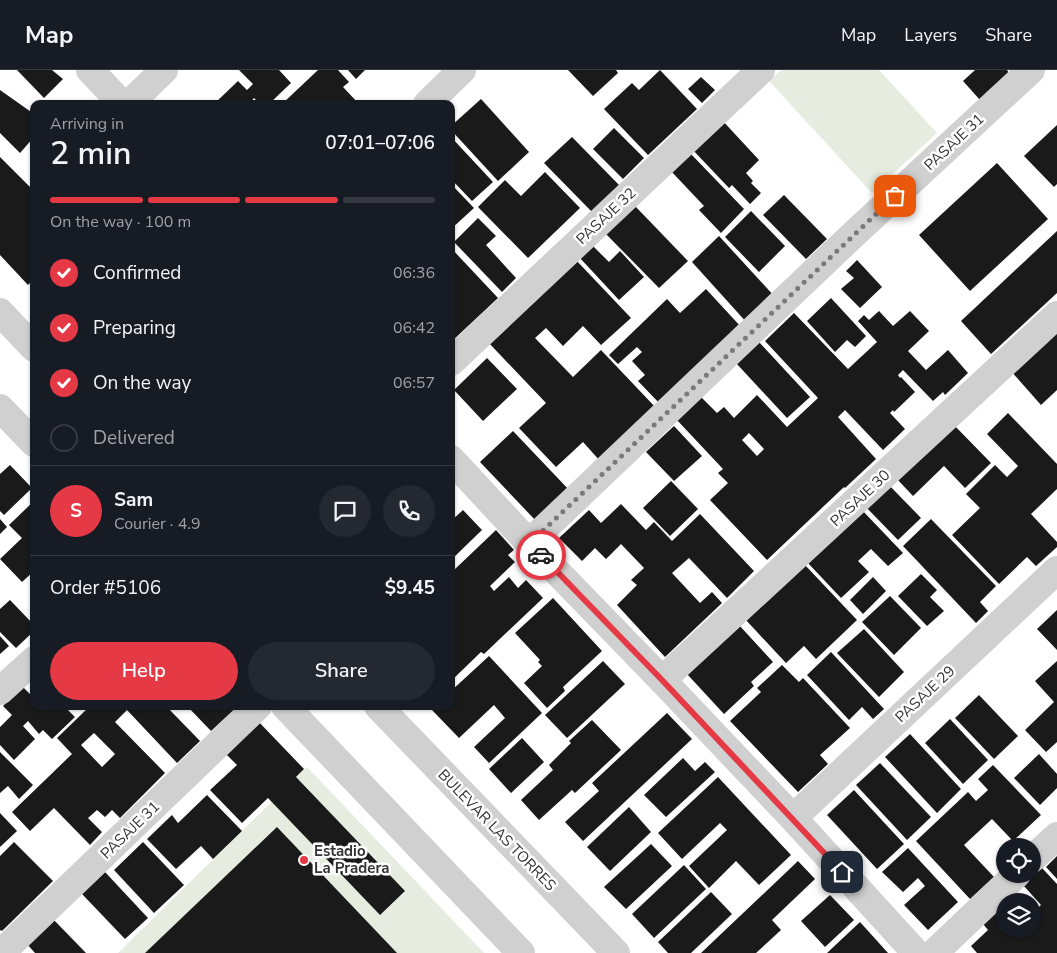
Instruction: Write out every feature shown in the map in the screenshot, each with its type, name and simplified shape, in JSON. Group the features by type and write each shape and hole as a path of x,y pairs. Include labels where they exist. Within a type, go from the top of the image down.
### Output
{"street":[{"path":"90,70 118,100"},
{"path":"133,100 164,70"},
{"path":"431,100 462,70"},
{"name":"PASAJE 32","path":"455,358 761,70"},
{"name":"PASAJE 31","path":"529,544 855,233 1031,70"},
{"path":"0,312 30,344"},
{"name":"PASAJE 30","path":"662,680 1057,315"},
{"path":"3,417 30,440"},
{"path":"455,463 529,544 793,818 916,953"},
{"name":"PASAJE 29","path":"793,818 1057,570"},
{"path":"0,691 30,664"},
{"name":"PASAJE 31","path":"1,953 254,710"},
{"path":"289,710 520,953"},
{"name":"BULEVAR LAS TORRES","path":"382,710 616,953"},
{"path":"1041,851 1057,836"},
{"path":"934,953 1008,883"}],"shaded area":[{"path":"781,70 879,70 937,133 872,193 769,81"},
{"name":"Estadio La Pradera","path":"307,767 484,953 118,953"}],"building":[{"path":"17,70 52,70 63,79 44,98"},
{"path":"239,70 279,70 291,83 273,100 256,100 254,98 252,100 218,100 238,81 247,90 253,84"},
{"path":"318,70 338,70 349,82 343,87 355,100 314,100 286,100"},
{"path":"348,70 365,70 356,79"},
{"path":"568,70 616,70 618,73 593,96"},
{"path":"660,70 697,109 648,155 604,109 632,83 639,90"},
{"path":"975,70 1007,70 1009,73 980,100 963,81"},
{"path":"701,77 715,90 702,103 688,89"},
{"path":"0,90 30,111 30,142 20,153 0,133"},
{"path":"481,99 529,152 498,181 455,134 455,122"},
{"path":"721,119 759,160 746,173 753,181 751,183 761,193 750,204 732,185 729,188 691,148"},
{"path":"1057,125 1057,184 1054,187 1024,156"},
{"path":"614,128 644,158 623,179 593,149"},
{"path":"572,137 620,186 593,213 544,163"},
{"path":"455,141 493,182 472,201 455,183"},
{"path":"689,152 744,209 721,233 699,210 704,206 670,170"},
{"path":"0,157 30,187 30,283 28,285 0,255"},
{"path":"997,163 1048,219 970,291 919,235"},
{"path":"545,172 580,208 528,258 478,207 505,180 521,196"},
{"path":"455,188 474,208 455,225"},
{"path":"784,195 827,239 806,259 763,215"},
{"path":"635,206 688,261 659,288 606,234"},
{"path":"751,211 785,246 759,272 725,237"},
{"path":"478,218 496,236 486,245 516,278 502,292 455,241"},
{"path":"1057,231 1057,293 991,354 961,321"},
{"path":"719,236 776,298 748,324 692,262"},
{"path":"592,245 609,262 620,251 644,277 619,300 579,257"},
{"path":"455,252 498,298 455,338"},
{"path":"575,259 631,318 601,345 583,326 563,346 546,328 535,338 573,377 601,350 657,409 601,462 583,442 556,467 519,428 546,403 488,342"},
{"path":"857,260 882,287 860,308 841,289 854,278 846,271"},
{"path":"706,289 742,328 661,405 638,381 645,375 632,361 642,352 637,347 618,364 609,355 667,299 680,313"},
{"path":"831,298 866,336 855,347 847,340 835,352 807,321"},
{"path":"879,311 893,326 910,311 929,331 908,351 926,370 948,350 968,373 945,395 943,392 933,401 903,370 898,375 915,392 894,412 893,410 890,413 905,429 883,450 845,410 838,417 876,459 767,560 710,500 728,483 718,473 723,469 676,419 700,396 717,413 724,407 734,418 757,395 787,427 818,398 765,341 794,313 848,369 877,342 858,321 864,315 869,320","holes":["749,433 764,449 757,456 742,440"]},
{"path":"1057,327 1057,390 1041,405 1010,370"},
{"path":"759,342 810,397 787,418 736,363"},
{"path":"487,358 517,389 483,421 455,389"},
{"path":"1008,413 1057,464 1057,489 1031,514 1057,542 1057,547 1036,566 1027,557 999,584 952,535 980,508 966,494 995,465 1007,477 1018,466 987,434"},
{"path":"953,424 991,463 965,488 944,466 913,496 897,479"},
{"path":"674,426 702,456 674,481 646,452"},
{"path":"513,431 571,492 538,523 480,462"},
{"path":"10,465 30,486 30,490 4,515 0,511 0,474"},
{"path":"671,481 698,509 670,536 643,508"},
{"path":"886,482 921,518 898,540 863,504"},
{"path":"621,504 646,530 654,522 672,541 700,514 754,571 727,598 689,558 672,573 700,603 712,592 722,603 665,657 617,605 637,585 631,580 644,568 621,544 606,559 595,548 582,561 559,538 589,510 601,523"},
{"path":"30,505 30,575 22,582 0,559 22,538 9,525"},
{"path":"861,509 903,553 888,566 871,549 858,561 869,572 841,598 807,562"},
{"path":"463,510 482,530 455,556 455,517"},
{"path":"0,519 7,527 0,534"},
{"path":"931,519 996,586 980,602 988,611 976,623 903,546"},
{"path":"496,530 514,550 508,555 515,562 490,586 494,591 509,577 518,588 526,580 543,598 484,654 481,652 455,677 455,569"},
{"path":"804,564 857,620 816,659 804,646 786,663 745,619"},
{"path":"921,574 937,590 930,597 944,611 927,626 898,596"},
{"path":"873,577 886,591 863,614 850,600"},
{"path":"890,596 921,628 894,655 862,622"},
{"path":"553,598 602,651 563,687 565,691 547,708 524,683 542,666 538,662 540,660 515,633"},
{"path":"10,600 30,621 30,635 16,648 0,632 0,609"},
{"path":"1057,610 1057,650 1037,629"},
{"path":"739,625 773,662 751,682 754,686 724,714 687,674"},
{"path":"864,629 904,672 879,697 837,653"},
{"path":"0,636 9,646 0,654"},
{"path":"831,652 884,709 873,719 862,707 849,720 807,675"},
{"path":"489,656 542,713 489,763 474,747 505,718 494,705 459,738 432,710 455,710 455,687"},
{"path":"603,661 625,684 567,738 545,715"},
{"path":"1057,661 1057,742 1046,752 1025,730 1054,702 1035,681"},
{"path":"782,665 799,682 803,678 850,728 820,755 828,764 798,792 730,721 761,692 757,688"},
{"path":"22,686 30,694 30,710 68,710 75,717 52,739 43,730 39,734 28,721 23,726 35,739 14,760 0,745 0,727 12,715 3,706"},
{"path":"979,695 1018,736 994,759 955,718"},
{"path":"86,710 127,710 115,722 165,773 120,818 112,810 105,817 97,810 88,818 102,832 90,845 54,808 30,831 12,812 72,754 57,738","holes":["94,733 115,754 102,767 81,745"]},
{"path":"127,710 170,710 200,741 177,763"},
{"path":"191,710 234,710 211,731"},
{"path":"667,713 692,739 583,841 565,822 599,791 592,783"},
{"path":"256,719 304,769 296,777 405,891 380,915 268,798 242,823 210,790 237,765 223,751"},
{"path":"950,719 988,760 963,784 925,743"},
{"path":"592,720 621,750 575,793 572,790 539,820 521,800 553,770 549,765 571,743 569,741"},
{"path":"910,734 961,789 937,813 885,757"},
{"path":"522,738 544,762 511,793 489,769"},
{"path":"0,752 33,785 19,799 8,786 0,793"},
{"path":"1039,754 1057,774 1057,788 1040,805 1014,778"},
{"path":"683,758 695,771 705,762 715,772 666,817 644,795"},
{"path":"880,763 931,817 907,840 856,785"},
{"path":"993,765 1041,815 1016,838 1010,838 992,819 964,845 994,877 970,899 916,841 968,792 976,801 988,790 978,779"},
{"path":"718,777 791,855 759,885 736,861 709,888 689,866 727,830 720,823 682,859 658,833"},
{"path":"854,790 904,844 877,869 827,815"},
{"path":"207,795 242,831 213,859 201,846 176,869 147,839 172,815 178,823"},
{"path":"629,807 651,832 610,871 587,847"},
{"path":"0,813 17,831 0,847"},
{"path":"277,827 397,953 145,953"},
{"path":"14,842 53,881 0,931 0,856"},
{"path":"143,842 184,885 154,913 114,870"},
{"path":"651,844 672,866 626,909 604,887"},
{"path":"908,848 958,902 928,930 904,905 925,886 918,878 903,892 882,872"},
{"path":"1057,856 1057,879 1046,867"},
{"path":"798,861 815,879 772,920 781,930 756,953 701,953"},
{"path":"684,865 706,889 654,938 632,914"},
{"path":"1041,869 1057,884 1057,953 977,953 971,946 988,930 983,924 996,912 996,938 1041,938 1041,893 1030,893 1023,885 1025,883 1041,883"},
{"path":"105,872 148,918 125,939 82,894"},
{"path":"711,892 732,914 691,953 668,953 658,942"},
{"path":"830,895 854,920 825,947 801,921"},
{"path":"52,918 86,953 35,953 26,943"},
{"path":"860,922 888,953 827,953"}],"way so far":[{"path":"541,555 529,544 895,196"}],"place":[{"name":"Estadio La Pradera","path":"304,860"}],"route":[{"path":"541,555 662,680 842,872"}]}
